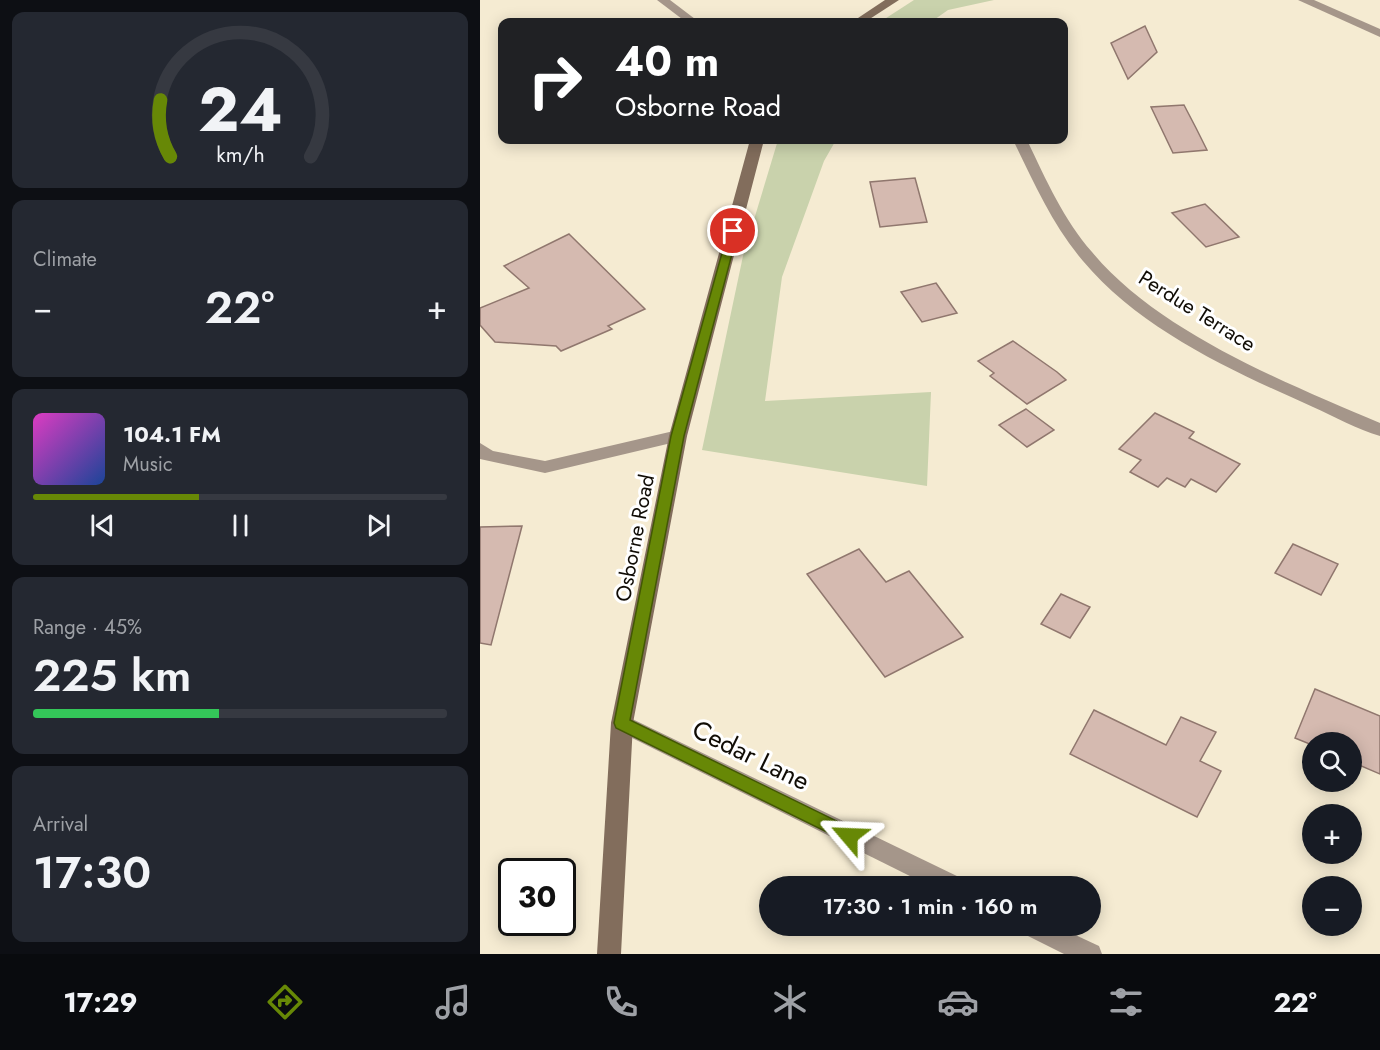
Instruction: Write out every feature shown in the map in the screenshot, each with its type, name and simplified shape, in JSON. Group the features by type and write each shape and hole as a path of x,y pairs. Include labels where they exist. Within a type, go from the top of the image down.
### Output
{"street":[{"path":"663,0 688,18"},
{"path":"864,18 893,0"},
{"path":"1304,0 1380,33"},
{"name":"Osborne Road","path":"609,954 622,723 678,436 756,144"},
{"name":"Perdue Terrace","path":"1022,144 1043,189 1076,241 1099,269 1124,291 1172,326 1236,363 1380,430"},
{"path":"480,449 488,456 545,467 678,436"},
{"name":"Cedar Lane","path":"622,723 933,876"},
{"path":"1053,936 1090,954"}],"green space":[{"path":"914,0 994,0 948,10 937,18 886,18"},
{"path":"777,144 834,144 824,161 782,277 765,401 931,392 927,486 702,450 743,256"}],"building":[{"path":"1145,26 1157,52 1128,79 1111,43"},
{"path":"1184,105 1207,150 1173,153 1151,107"},
{"path":"915,178 927,222 880,227 870,182"},
{"path":"1205,204 1239,237 1206,247 1172,213"},
{"path":"569,234 645,309 608,326 612,329 561,351 556,346 495,342 480,325 480,308 529,288 504,266"},
{"path":"936,283 957,313 922,322 901,292"},
{"path":"1013,341 1066,380 1027,404 990,376 994,373 978,361"},
{"path":"1026,409 1054,430 1027,447 999,425"},
{"path":"1155,413 1194,432 1189,438 1240,464 1216,492 1191,479 1185,487 1167,478 1158,487 1130,472 1141,460 1119,449"},
{"path":"522,526 491,645 480,643 480,527"},
{"path":"1293,544 1338,564 1321,595 1275,573"},
{"path":"859,549 886,582 909,571 963,637 885,677 807,574"},
{"path":"1061,594 1090,607 1070,638 1041,624"},
{"path":"1315,689 1380,716 1380,774 1362,766 1362,732 1302,732 1302,741 1295,738"},
{"path":"1094,710 1166,745 1181,717 1216,732 1200,761 1221,771 1197,817 1070,754"}],"route":[{"path":"733,231 678,436 622,723 849,836"}]}
